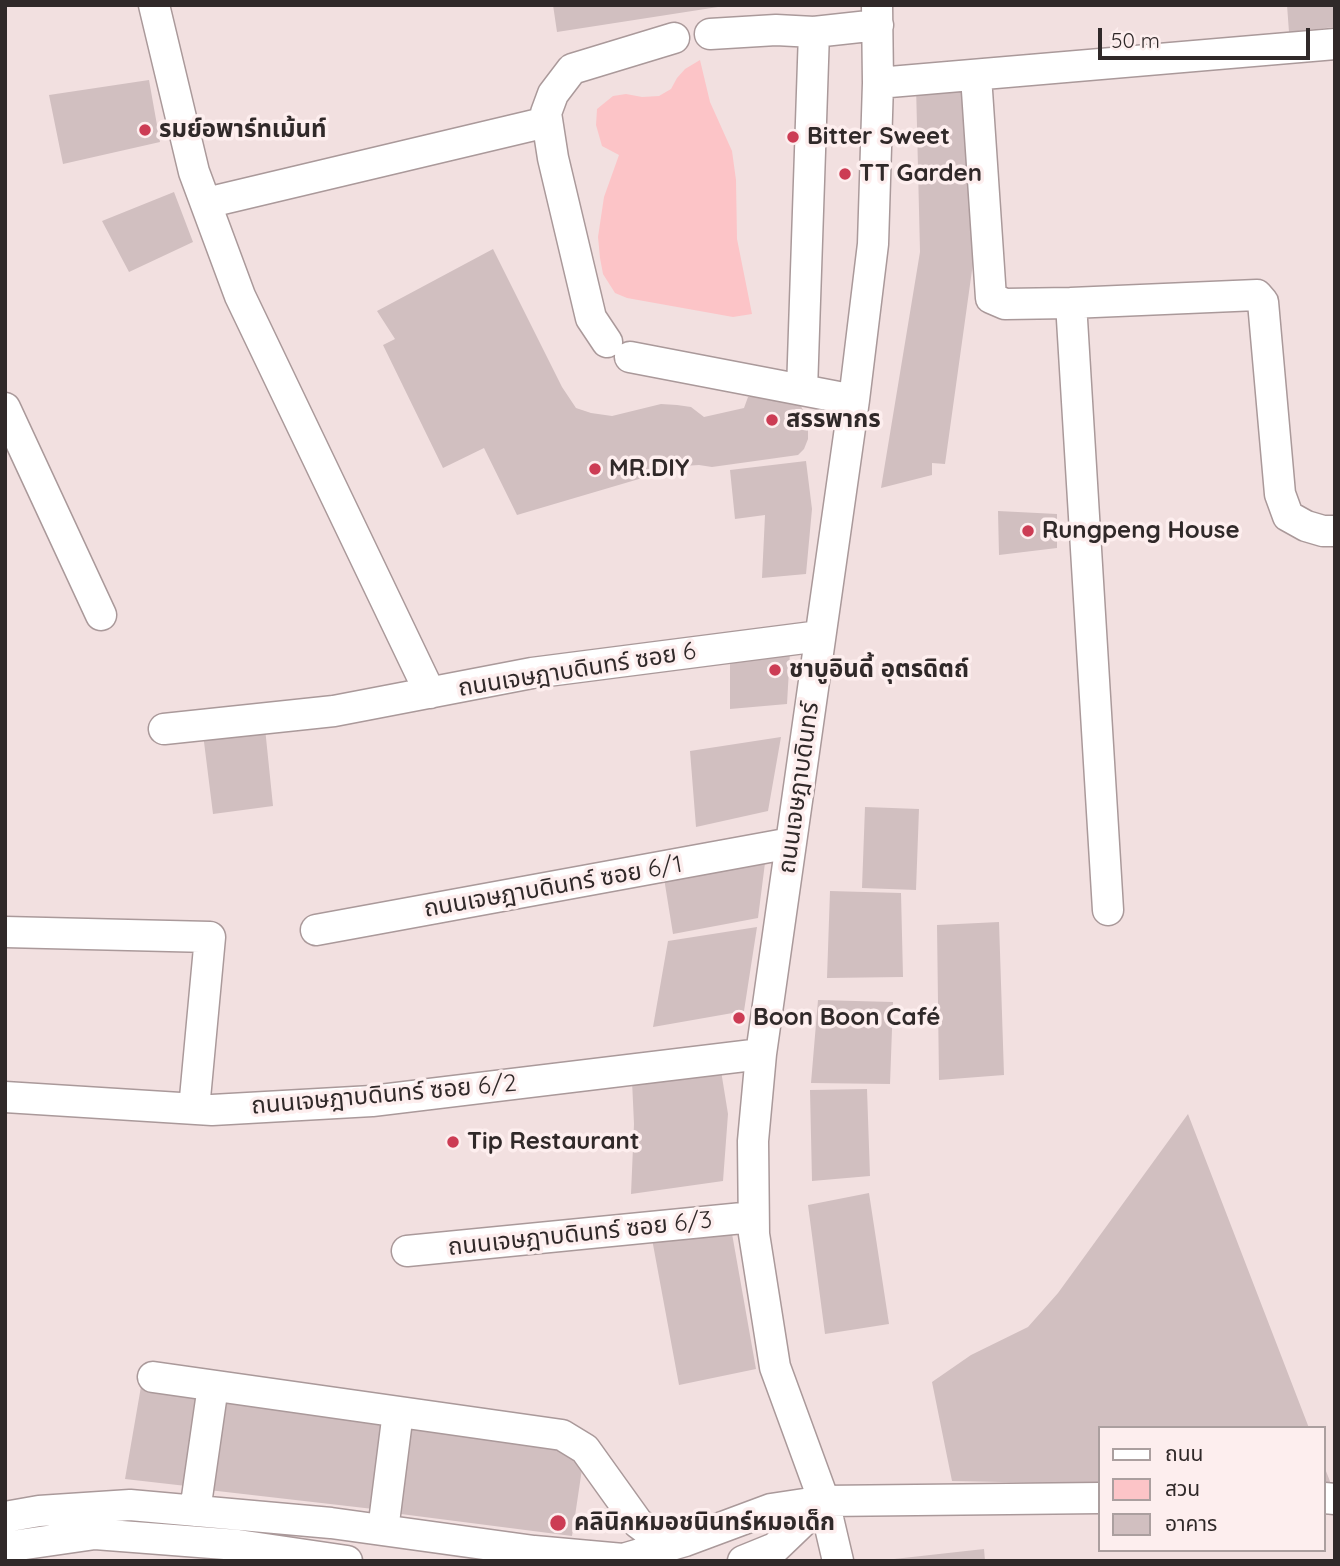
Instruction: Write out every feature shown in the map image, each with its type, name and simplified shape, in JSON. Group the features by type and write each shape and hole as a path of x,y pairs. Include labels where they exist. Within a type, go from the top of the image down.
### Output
{"street":[{"path":"154,5 194,172 240,296 430,693"},
{"path":"710,34 776,30 814,32 877,15"},
{"name":"ถนนเจษฎาบดินทร์","path":"838,1561 824,1502 775,1367 754,1234 753,1141 761,1055 854,400 873,244 878,83 877,15"},
{"path":"802,390 814,32"},
{"path":"674,38 572,69 552,94 546,113 553,158 592,318 618,349 854,400"},
{"path":"878,83 1335,44"},
{"path":"976,76 990,298 1005,304 1257,295 1263,302 1280,494 1288,516 1306,526 1335,531"},
{"path":"206,203 547,122"},
{"path":"1071,303 1108,910"},
{"path":"5,408 101,615"},
{"name":"ถนนเจษฎาบดินทร์ ซอย 6","path":"164,729 334,711 532,673 820,636"},
{"name":"ถนนเจษฎาบดินทร์ ซอย 6/1","path":"316,930 791,843"},
{"path":"5,932 210,937 194,1109"},
{"name":"ถนนเจษฎาบดินทร์ ซอย 6/2","path":"5,1097 212,1110 372,1101 761,1055"},
{"name":"ถนนเจษฎาบดินทร์ ซอย 6/3","path":"407,1251 754,1217"},
{"path":"153,1377 562,1435 584,1449 638,1523 669,1546"},
{"path":"195,1511 213,1386"},
{"path":"383,1531 398,1412"},
{"path":"5,1517 39,1511 130,1505 331,1523 503,1554 623,1559 669,1546 771,1509 824,1502 1098,1499"},
{"path":"743,1561 775,1548 824,1502"},
{"path":"5,1547 95,1534 238,1545 347,1561"},
{"path":"133,1538 177,1561"}],"green space":[{"path":"700,60 710,102 732,151 736,180 737,239 752,314 733,317 627,298 615,293 603,274 598,237 604,197 619,155 602,146 596,125 597,109 613,96 659,96 671,89 685,69"}],"building":[{"path":"553,5 718,5 718,7 557,32"},
{"path":"1287,5 1335,5 1335,27 1289,32"},
{"path":"149,80 160,142 63,164 49,95"},
{"path":"962,82 974,256 945,464 932,463 932,475 881,488 920,252 916,85"},
{"path":"174,192 193,242 129,272 102,221"},
{"path":"493,249 562,387 576,408 612,416 661,404 677,405 691,407 704,417 744,408 748,397 758,396 800,404 808,421 808,439 804,449 798,455 712,467 683,466 517,515 484,448 443,468 383,345 395,339 377,311"},
{"path":"806,461 812,509 806,574 762,578 765,515 735,519 730,470"},
{"name":"Rungpeng House","path":"998,511 1057,514 1057,548 999,555"},
{"path":"790,652 787,704 730,709 730,657"},
{"path":"265,728 273,806 213,814 203,734"},
{"path":"781,737 768,811 696,827 690,751"},
{"path":"865,807 919,809 916,890 862,888"},
{"path":"766,855 758,918 673,934 663,872"},
{"path":"830,891 901,893 903,977 827,978"},
{"path":"999,922 1004,1075 939,1080 937,925"},
{"path":"757,927 744,1011 653,1027 668,941"},
{"path":"818,1000 893,1002 890,1084 811,1083"},
{"path":"718,1052 728,1114 723,1181 631,1194 634,1124 631,1059"},
{"path":"867,1089 870,1176 812,1181 810,1090"},
{"path":"1188,1114 1308,1426 1098,1426 1098,1484 952,1481 932,1382 971,1355 1028,1327 1058,1293"},
{"path":"869,1193 889,1324 825,1334 808,1205"},
{"path":"731,1228 756,1369 679,1385 652,1239"},
{"path":"143,1375 210,1388 195,1487 125,1479"},
{"path":"218,1386 393,1413 382,1510 200,1489"},
{"path":"402,1412 585,1449 572,1536 393,1513"},
{"path":"1326,1471 1333,1489 1326,1489"},
{"path":"984,1549 985,1561 894,1561 894,1559"}],"place":[{"name":"รมย์อพาร์ทเม้นท์","path":"145,130"},
{"name":"Bitter Sweet","path":"793,137"},
{"name":"TT Garden","path":"845,174"},
{"name":"สรรพากร","path":"772,420"},
{"name":"MR.DIY","path":"595,469"},
{"name":"Rungpeng House","path":"1028,531"},
{"name":"ชาบูอินดี้ อุตรดิตถ์","path":"775,670"},
{"name":"Boon Boon Café","path":"739,1018"},
{"name":"Tip Restaurant","path":"453,1142"},
{"name":"คลินิกหมอชนินทร์หมอเด็ก","path":"558,1523"}]}
